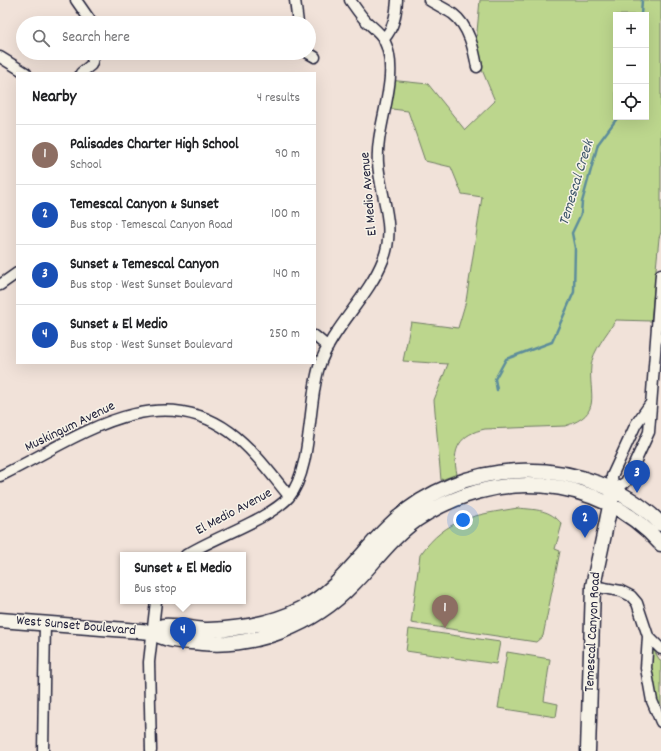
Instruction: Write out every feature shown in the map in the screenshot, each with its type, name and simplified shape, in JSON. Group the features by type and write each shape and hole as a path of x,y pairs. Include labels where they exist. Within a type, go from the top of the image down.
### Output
{"main road":[{"name":"West Sunset Boulevard","path":"152,632 163,626 206,630 246,626 282,618 301,609 319,599 344,578 388,526 411,508 448,487 472,478 513,471 536,470 572,476 613,490 643,509 661,524"},
{"name":"West Sunset Boulevard","path":"0,620 45,622 152,632 161,639 218,643 251,640 272,635 301,623 334,603 353,585 396,536 415,521 443,504 472,493 510,485 538,484 567,489 594,497 632,518 661,544"},
{"name":"Temescal Canyon Road","path":"588,751 593,586 613,490"}],"street":[{"path":"76,0 87,16"},
{"path":"295,0 297,16"},
{"path":"350,0 364,19 384,39 390,32 394,23 397,0"},
{"path":"429,0 455,15 466,30 474,49 477,67"},
{"name":"El Medio Avenue","path":"190,552 201,545 261,517 278,506 289,496 300,478 319,365 328,347 370,284 383,261 388,247 387,214 378,163 382,122 390,75 389,59 384,39"},
{"path":"82,72 91,65 93,60"},
{"path":"2,62 24,72"},
{"path":"0,285 16,273"},
{"path":"613,490 626,482 643,450 649,432 661,274"},
{"path":"316,337 328,347"},
{"name":"Temescal Canyon Road","path":"613,490 612,476 636,424 651,403"},
{"name":"Muskingum Avenue","path":"0,476 110,420 132,413 152,411 174,412 190,414 218,424 231,433 248,447 289,496"},
{"path":"593,586 621,591 631,596 637,603 648,636 646,668 652,701 661,722"},
{"path":"152,751 149,662 156,604"},
{"path":"43,751 45,622"},
{"path":"648,636 661,649"}],"green space":[{"path":"480,0 661,0 661,232 659,238 651,321 616,320 601,342 592,360 592,402 590,409 585,416 565,426 485,429 476,431 459,444 455,457 457,474 441,480 434,400 448,364 403,361 411,322 458,328 466,301 482,197 462,194 451,167 425,161 408,111 384,108 389,80 428,84 465,130 495,101 475,53"},
{"path":"518,508 542,511 552,515 562,524 555,549 560,551 543,636 536,642 411,623 420,555 430,542 452,525 463,520 489,513"},
{"path":"409,629 500,642 496,664 406,651"},
{"path":"651,646 661,662 661,713 650,674"},
{"path":"507,652 550,659 544,701 558,704 556,717 498,708"}],"waterway":[{"name":"Temescal Creek","path":"641,12 642,0"},
{"name":"Temescal Creek","path":"497,390 495,379 506,359 552,342 574,292 575,248 572,233 581,214 582,202 598,144 616,120"}],"place":[{"name":"Sunset & Temescal Canyon","path":"637,493"},
{"name":"Temescal Canyon & Sunset","path":"585,538"},
{"name":"Palisades Charter High School","path":"445,628"},
{"name":"Sunset & El Medio","path":"183,650"}]}
